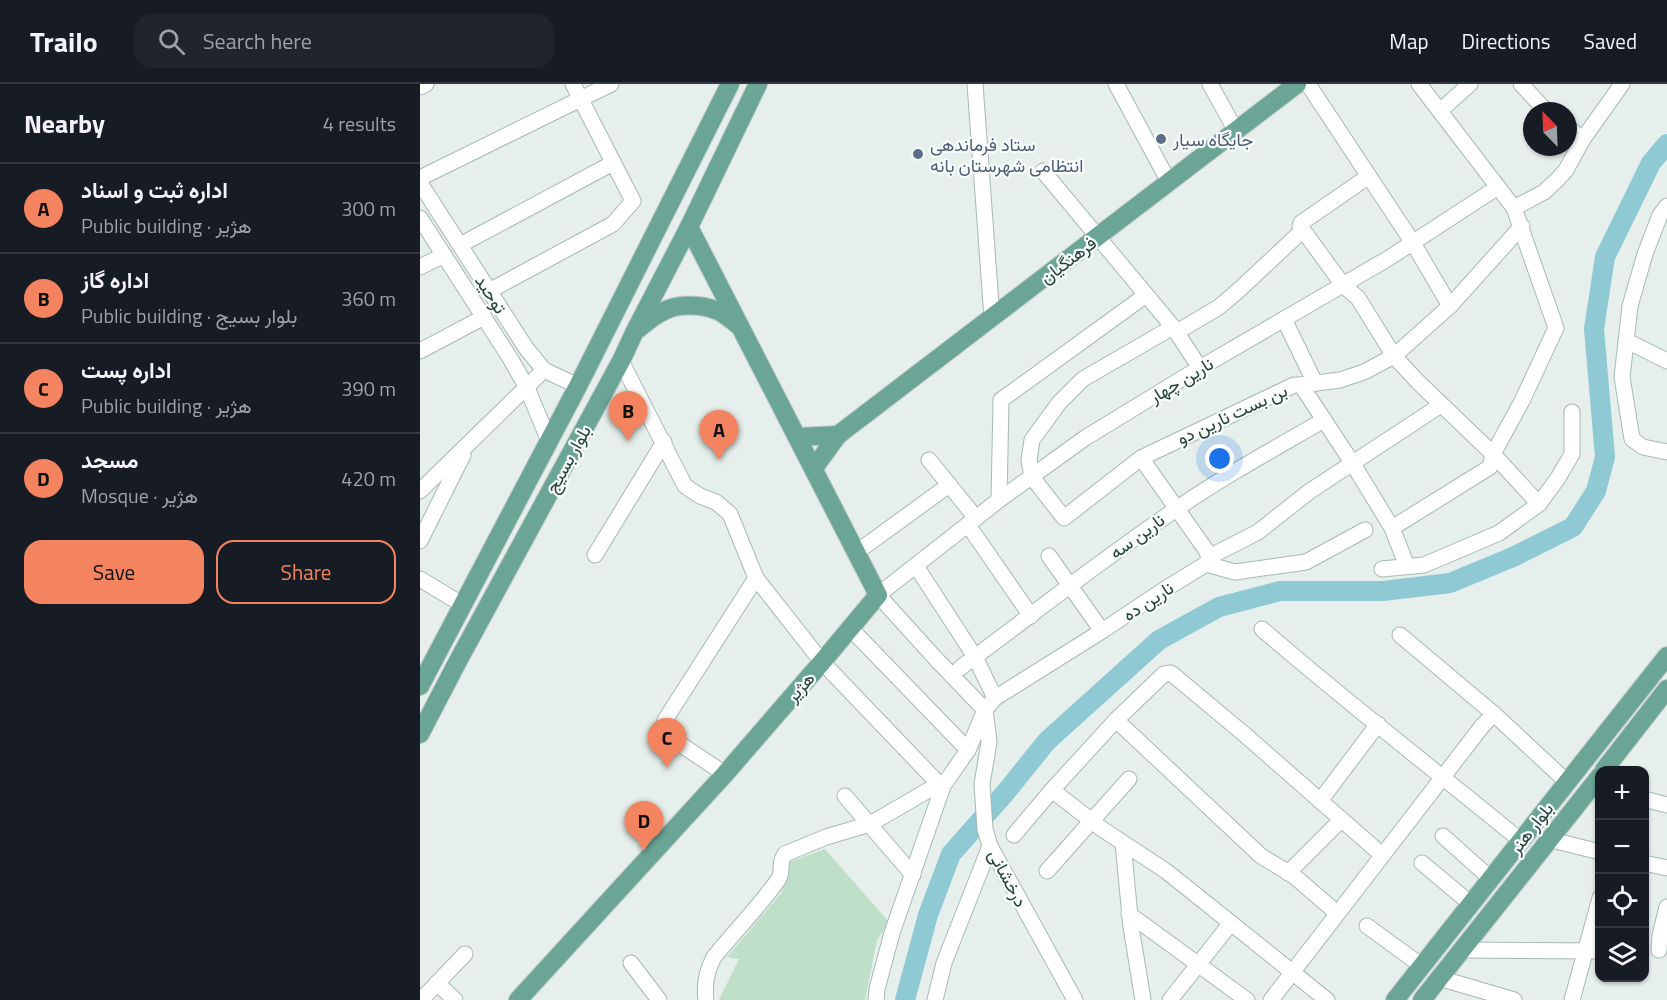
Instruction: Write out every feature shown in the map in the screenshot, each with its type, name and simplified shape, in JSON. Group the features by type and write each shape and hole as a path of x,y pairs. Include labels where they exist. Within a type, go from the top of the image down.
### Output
{"main road":[{"path":"730,84 755,90"},
{"name":"بلوار بسیج","path":"420,686 579,386 730,84"},
{"name":"فرهنگیان","path":"814,468 838,435 1297,84"},
{"name":"بلوار بسیج","path":"420,734 621,361 755,90"},
{"path":"689,227 878,595"},
{"path":"635,331 662,312 687,306 718,311 741,327"},
{"path":"798,437 838,435"},
{"name":"هژیر","path":"518,1000 725,774 878,595"},
{"name":"بلوار هنر","path":"1395,1000 1667,656"},
{"path":"1608,766 1666,691"},
{"name":"بلوار هنر","path":"1422,1000 1548,839 1595,785"}],"street":[{"path":"420,87 426,84"},
{"path":"489,291 613,224 633,201 573,84"},
{"path":"420,178 611,84"},
{"path":"975,84 992,318"},
{"path":"1116,84 1169,182"},
{"path":"1210,84 1236,130"},
{"path":"1308,84 1413,243 1450,306"},
{"path":"1392,528 1490,467 1493,454 1522,401 1556,328 1514,208 1419,84"},
{"path":"1440,111 1470,84"},
{"path":"1514,208 1544,192 1566,170 1583,139 1622,84"},
{"path":"1525,86 1538,102"},
{"path":"1577,135 1583,139"},
{"path":"460,245 614,163"},
{"path":"1043,171 1175,330 1200,368"},
{"path":"1032,477 1029,460 1032,440 1059,403 1083,379 1175,330 1200,320 1226,301 1302,227 1369,176"},
{"name":"توحید","path":"420,183 526,348 544,370 579,386"},
{"name":"نارین چهار","path":"878,595 999,500 1085,438 1413,243 1498,187"},
{"path":"1667,206 1660,215 1645,254 1630,306 1622,377 1632,439 1643,447 1667,452"},
{"name":"توحید","path":"420,218 510,358 527,388 549,441"},
{"path":"1284,319 1308,384 1340,380 1364,372 1394,356 1450,306 1522,226"},
{"path":"1302,227 1343,285 1358,298 1394,356 1493,454 1539,504"},
{"path":"420,267 444,255"},
{"path":"999,500 1001,400 1146,295"},
{"path":"420,351 484,317"},
{"path":"1627,341 1667,361"},
{"path":"621,361 685,486 700,496 716,502 730,514 756,578 822,662 941,785"},
{"path":"420,491 544,370"},
{"name":"بن بست نارین دو","path":"1032,477 1064,518 1141,458 1294,385 1308,384 1324,420 1392,528 1407,566"},
{"name":"نارین ده","path":"941,785 968,750 985,710 995,698 1102,632 1208,561 1258,532 1310,491 1441,405"},
{"path":"1382,569 1424,565 1499,533 1539,504 1572,454 1572,412"},
{"name":"نارین سه","path":"960,668 1175,509 1229,474 1324,420"},
{"path":"595,555 664,442"},
{"path":"420,541 468,445"},
{"path":"1141,458 1206,550 1208,561 1235,572 1306,562 1365,530"},
{"path":"929,460 949,485 1031,616"},
{"path":"857,552 949,485"},
{"path":"1049,556 1102,632"},
{"path":"916,566 975,657 995,698"},
{"path":"725,774 668,736 664,729 665,720 756,578"},
{"path":"420,579 463,605"},
{"path":"878,595 985,710"},
{"path":"850,628 968,750"},
{"path":"1262,629 1521,841"},
{"path":"1400,635 1494,714 1567,782"},
{"path":"1014,835 1116,720 1164,674 1171,673 1382,855"},
{"name":"درخشانی","path":"985,710 989,742 982,784 985,829 990,846 1075,1000"},
{"path":"1271,1000 1443,776 1494,714"},
{"path":"1116,720 1261,856 1288,873 1337,914"},
{"path":"1320,801 1378,724"},
{"path":"1047,871 1129,779"},
{"path":"706,1000 708,968 714,957 780,877 782,857 826,837 870,824 941,785"},
{"path":"876,1000 892,933 941,785"},
{"path":"1052,790 1123,843 1166,871 1327,1000"},
{"path":"845,795 913,875"},
{"path":"1649,801 1667,805"},
{"path":"1288,873 1341,820"},
{"path":"1443,836 1491,879"},
{"path":"1548,839 1595,851"},
{"path":"1123,843 1129,914 1142,996 1156,1000"},
{"path":"934,1000 944,963 990,846"},
{"path":"1422,863 1471,904"},
{"path":"1649,864 1667,868"},
{"path":"1657,950 1667,907"},
{"path":"1129,914 1247,1000"},
{"path":"1170,1000 1231,923"},
{"path":"1367,926 1422,966"},
{"path":"1572,1000 1592,951 1595,928"},
{"path":"1461,950 1592,951"},
{"path":"421,1000 465,954"},
{"path":"632,963 659,1000"},
{"path":"1439,978 1514,1000"},
{"path":"437,983 455,1000"}],"green space":[{"path":"825,849 889,922 877,940 865,1000 719,1000 739,959 727,957 782,892 789,862"}],"waterway":[{"path":"905,1000 928,915 951,854 1047,741 1159,640 1219,607 1280,591 1383,591 1450,583 1513,557 1573,527 1596,491 1605,457 1594,329 1605,257 1651,163 1667,144"}],"place":[{"name":"جایگاه سیار","path":"1161,139"},
{"name":"ستاد فرماندهی انتظامی شهرستان بانه","path":"918,154"},
{"name":"اداره گاز","path":"628,441"},
{"name":"اداره ثبت و اسناد","path":"719,460"},
{"name":"اداره پست","path":"667,768"},
{"name":"مسجد","path":"644,851"}]}
